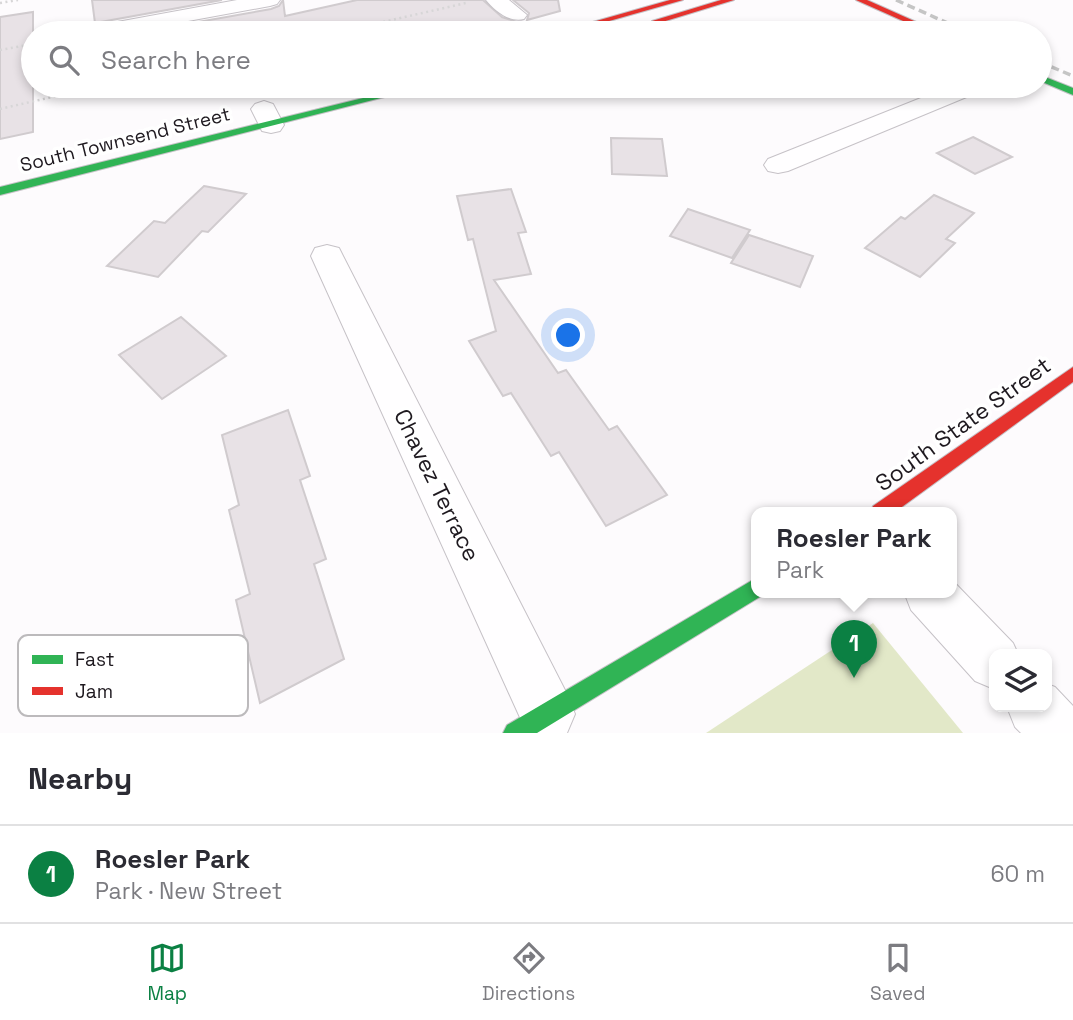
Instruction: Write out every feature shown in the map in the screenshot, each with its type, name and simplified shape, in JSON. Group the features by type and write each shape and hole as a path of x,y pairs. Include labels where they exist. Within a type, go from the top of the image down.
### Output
{"street":[{"path":"155,21 270,0"},
{"path":"495,0 517,15"},
{"path":"602,21 679,0"},
{"path":"656,21 730,0"},
{"path":"860,0 909,21"},
{"path":"1052,83 1073,92"},
{"name":"South Townsend Street","path":"0,191 267,117 325,98"},
{"name":"South Townsend Street","path":"224,118 267,117 363,98"},
{"path":"778,165 943,98"},
{"name":"Chavez Terrace","path":"327,256 531,723"},
{"name":"South State Street","path":"887,507 1073,373"},
{"path":"531,723 751,591"},
{"path":"935,598 989,657"},
{"path":"1040,712 1060,733"}],"path":[{"path":"0,3 18,0"},
{"path":"387,21 477,0"},
{"path":"0,50 21,46"},
{"path":"0,109 48,98"}],"green space":[{"path":"873,623 963,733 706,733"}],"building":[{"path":"92,0 222,0 106,21 95,21"},
{"path":"283,0 285,16 357,0 483,0 502,17 514,21 204,21 279,6"},
{"path":"513,0 558,0 560,11 527,20 529,13"},
{"path":"33,12 33,21 21,21 21,98 33,98 33,132 0,139 0,17"},
{"path":"973,137 1012,157 975,174 937,153"},
{"path":"611,138 662,139 667,176 612,174"},
{"path":"204,186 246,194 208,232 202,231 158,277 107,266 154,221 165,223"},
{"path":"511,189 526,232 518,233 531,274 494,280 558,373 566,370 609,430 617,426 667,495 606,526 559,452 551,456 511,393 503,396 469,341 496,331 473,239 468,240 457,196"},
{"path":"934,195 974,213 946,239 955,243 920,277 865,248 901,217 905,219"},
{"path":"688,209 750,230 732,258 670,236"},
{"path":"749,235 813,256 800,287 731,263"},
{"path":"181,317 226,356 162,399 119,355"},
{"path":"288,410 310,476 300,480 326,559 314,564 344,659 260,703 248,652 248,635 244,635 236,600 250,594 229,510 239,505 222,435"}],"railway":[{"path":"896,0 943,21"},
{"path":"1052,67 1073,76"}],"traffic: fast":[{"path":"1052,83 1073,92"},
{"path":"0,191 375,98"},
{"path":"515,733 751,591"}],"traffic: jam":[{"path":"602,21 679,0"},
{"path":"656,21 730,0"},
{"path":"860,0 909,21"},
{"path":"887,507 1073,373"}],"place":[{"name":"Roesler Park","path":"854,678"}]}
